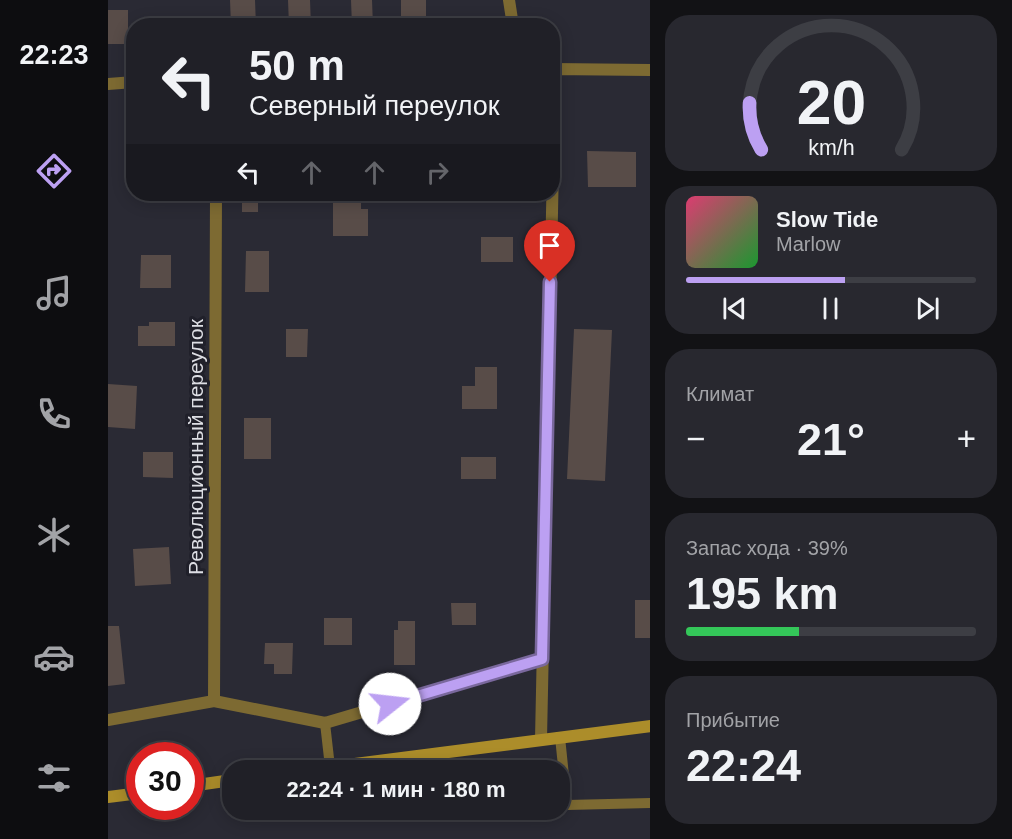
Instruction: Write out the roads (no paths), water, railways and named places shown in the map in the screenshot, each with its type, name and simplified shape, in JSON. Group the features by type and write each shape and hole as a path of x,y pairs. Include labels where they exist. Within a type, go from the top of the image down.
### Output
{"main road":[{"path":"383,760 650,726"},
{"path":"204,784 222,781"},
{"path":"108,797 126,795"}],"street":[{"path":"509,0 512,18"},
{"path":"560,69 650,70"},
{"path":"108,84 126,83"},
{"name":"Революционный переулок","path":"214,701 216,201"},
{"path":"541,739 551,201"},
{"path":"108,720 214,701 325,723 542,659"}],"lane":[{"path":"325,723 329,760"},
{"path":"560,736 567,805 650,803"}]}
